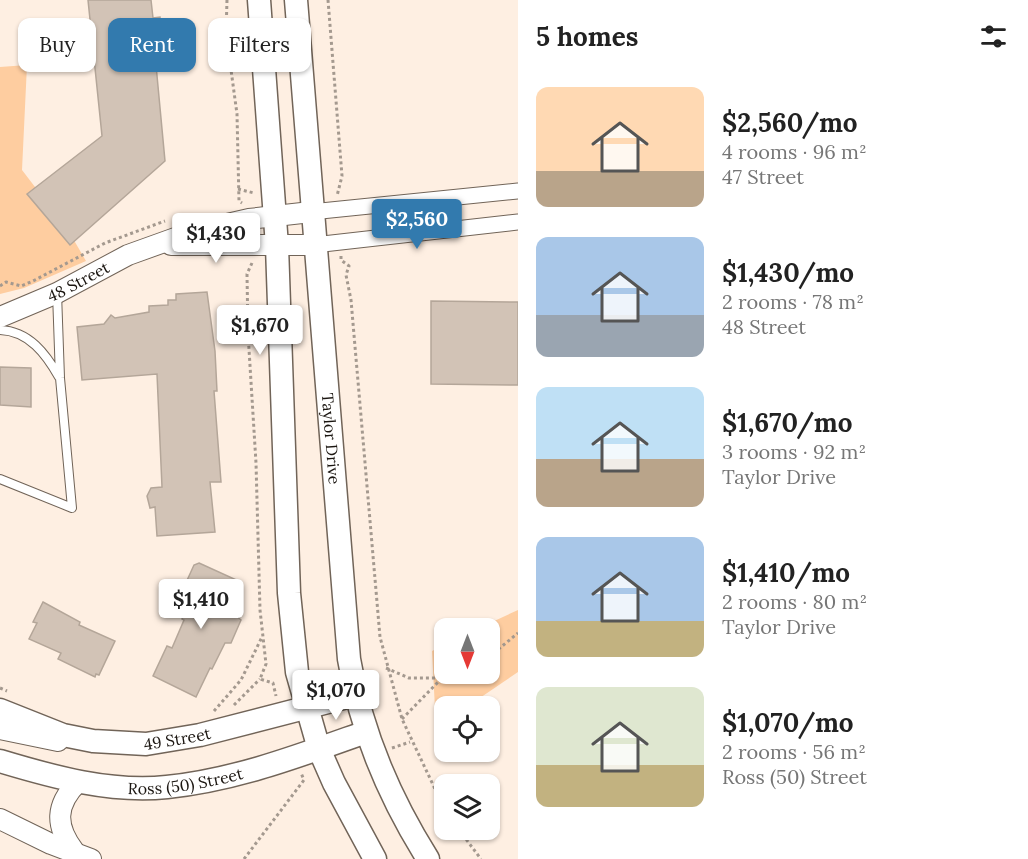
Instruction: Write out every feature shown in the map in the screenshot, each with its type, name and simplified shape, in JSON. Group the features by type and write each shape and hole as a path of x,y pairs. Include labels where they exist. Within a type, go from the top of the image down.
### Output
{"main road":[{"path":"259,0 277,246 289,593 297,672 319,749 375,859"},
{"name":"Taylor Drive","path":"296,0 345,624 355,694 386,787 428,859"},
{"name":"49 Street","path":"4,701 63,735 93,741 146,744 355,694"},
{"name":"Ross (50) Street","path":"0,761 78,782 132,788 166,787 260,769 366,732"}],"street":[{"path":"311,212 518,191"},
{"name":"48 Street","path":"0,317 57,292 107,265 156,245 202,230 275,216 311,212"},
{"path":"314,245 518,222"},
{"name":"48 Street","path":"156,245 314,245"},
{"path":"0,729 56,741 93,741"},
{"path":"78,782 69,792 60,815 63,837 83,855"},
{"path":"0,819 51,844 83,855"}],"lane":[{"path":"0,479 72,508 60,378 57,292"},
{"path":"0,330 18,333 28,339 43,352 60,378"}],"path":[{"path":"227,0 226,33 237,114 239,201 248,207"},
{"path":"328,0 342,176 336,190"},
{"path":"332,186 344,192"},
{"path":"238,189 258,194"},
{"path":"346,263 349,266 346,275 351,300 376,611 386,668 402,719 434,787"},
{"path":"205,714 234,705 260,680 266,664 262,635 248,322 247,274 252,266"},
{"path":"500,648 518,633"},
{"path":"213,712 241,680 262,635"},
{"path":"386,668 410,678 434,678"},
{"path":"260,680 273,683 280,712"},
{"path":"402,719 436,684"},
{"path":"0,688 4,701"},
{"path":"244,859 304,780 294,757"},
{"path":"467,840 481,859"}],"shaded area":[{"path":"18,66 18,72 27,72 22,170 68,230 86,261 24,288 0,294 0,67"},
{"path":"518,610 518,672 483,696 434,696 432,651 434,650 434,684 500,684 500,618"}],"building":[{"path":"88,0 151,0 153,18 108,18 108,72 157,72 165,161 70,245 27,194 102,136 95,72 96,18 90,18"},
{"path":"207,292 215,351 217,391 214,391 221,482 210,482 215,532 157,536 155,507 150,508 147,496 151,488 162,487 157,374 82,380 77,327 104,324 111,315 115,318 149,312 149,306 168,305 168,300 176,300 176,294"},
{"path":"431,301 518,302 518,385 431,384"},
{"path":"0,367 31,368 31,407 0,405"},
{"path":"199,563 241,582 239,586 242,586 231,612 241,620 231,643 225,643 196,697 153,676 167,646 172,648 184,620 182,619 193,594 186,591 187,588 184,587 194,565"},
{"path":"43,602 80,622 79,625 115,641 99,675 96,674 95,677 58,659 61,653 29,639 37,623 33,622"}]}
